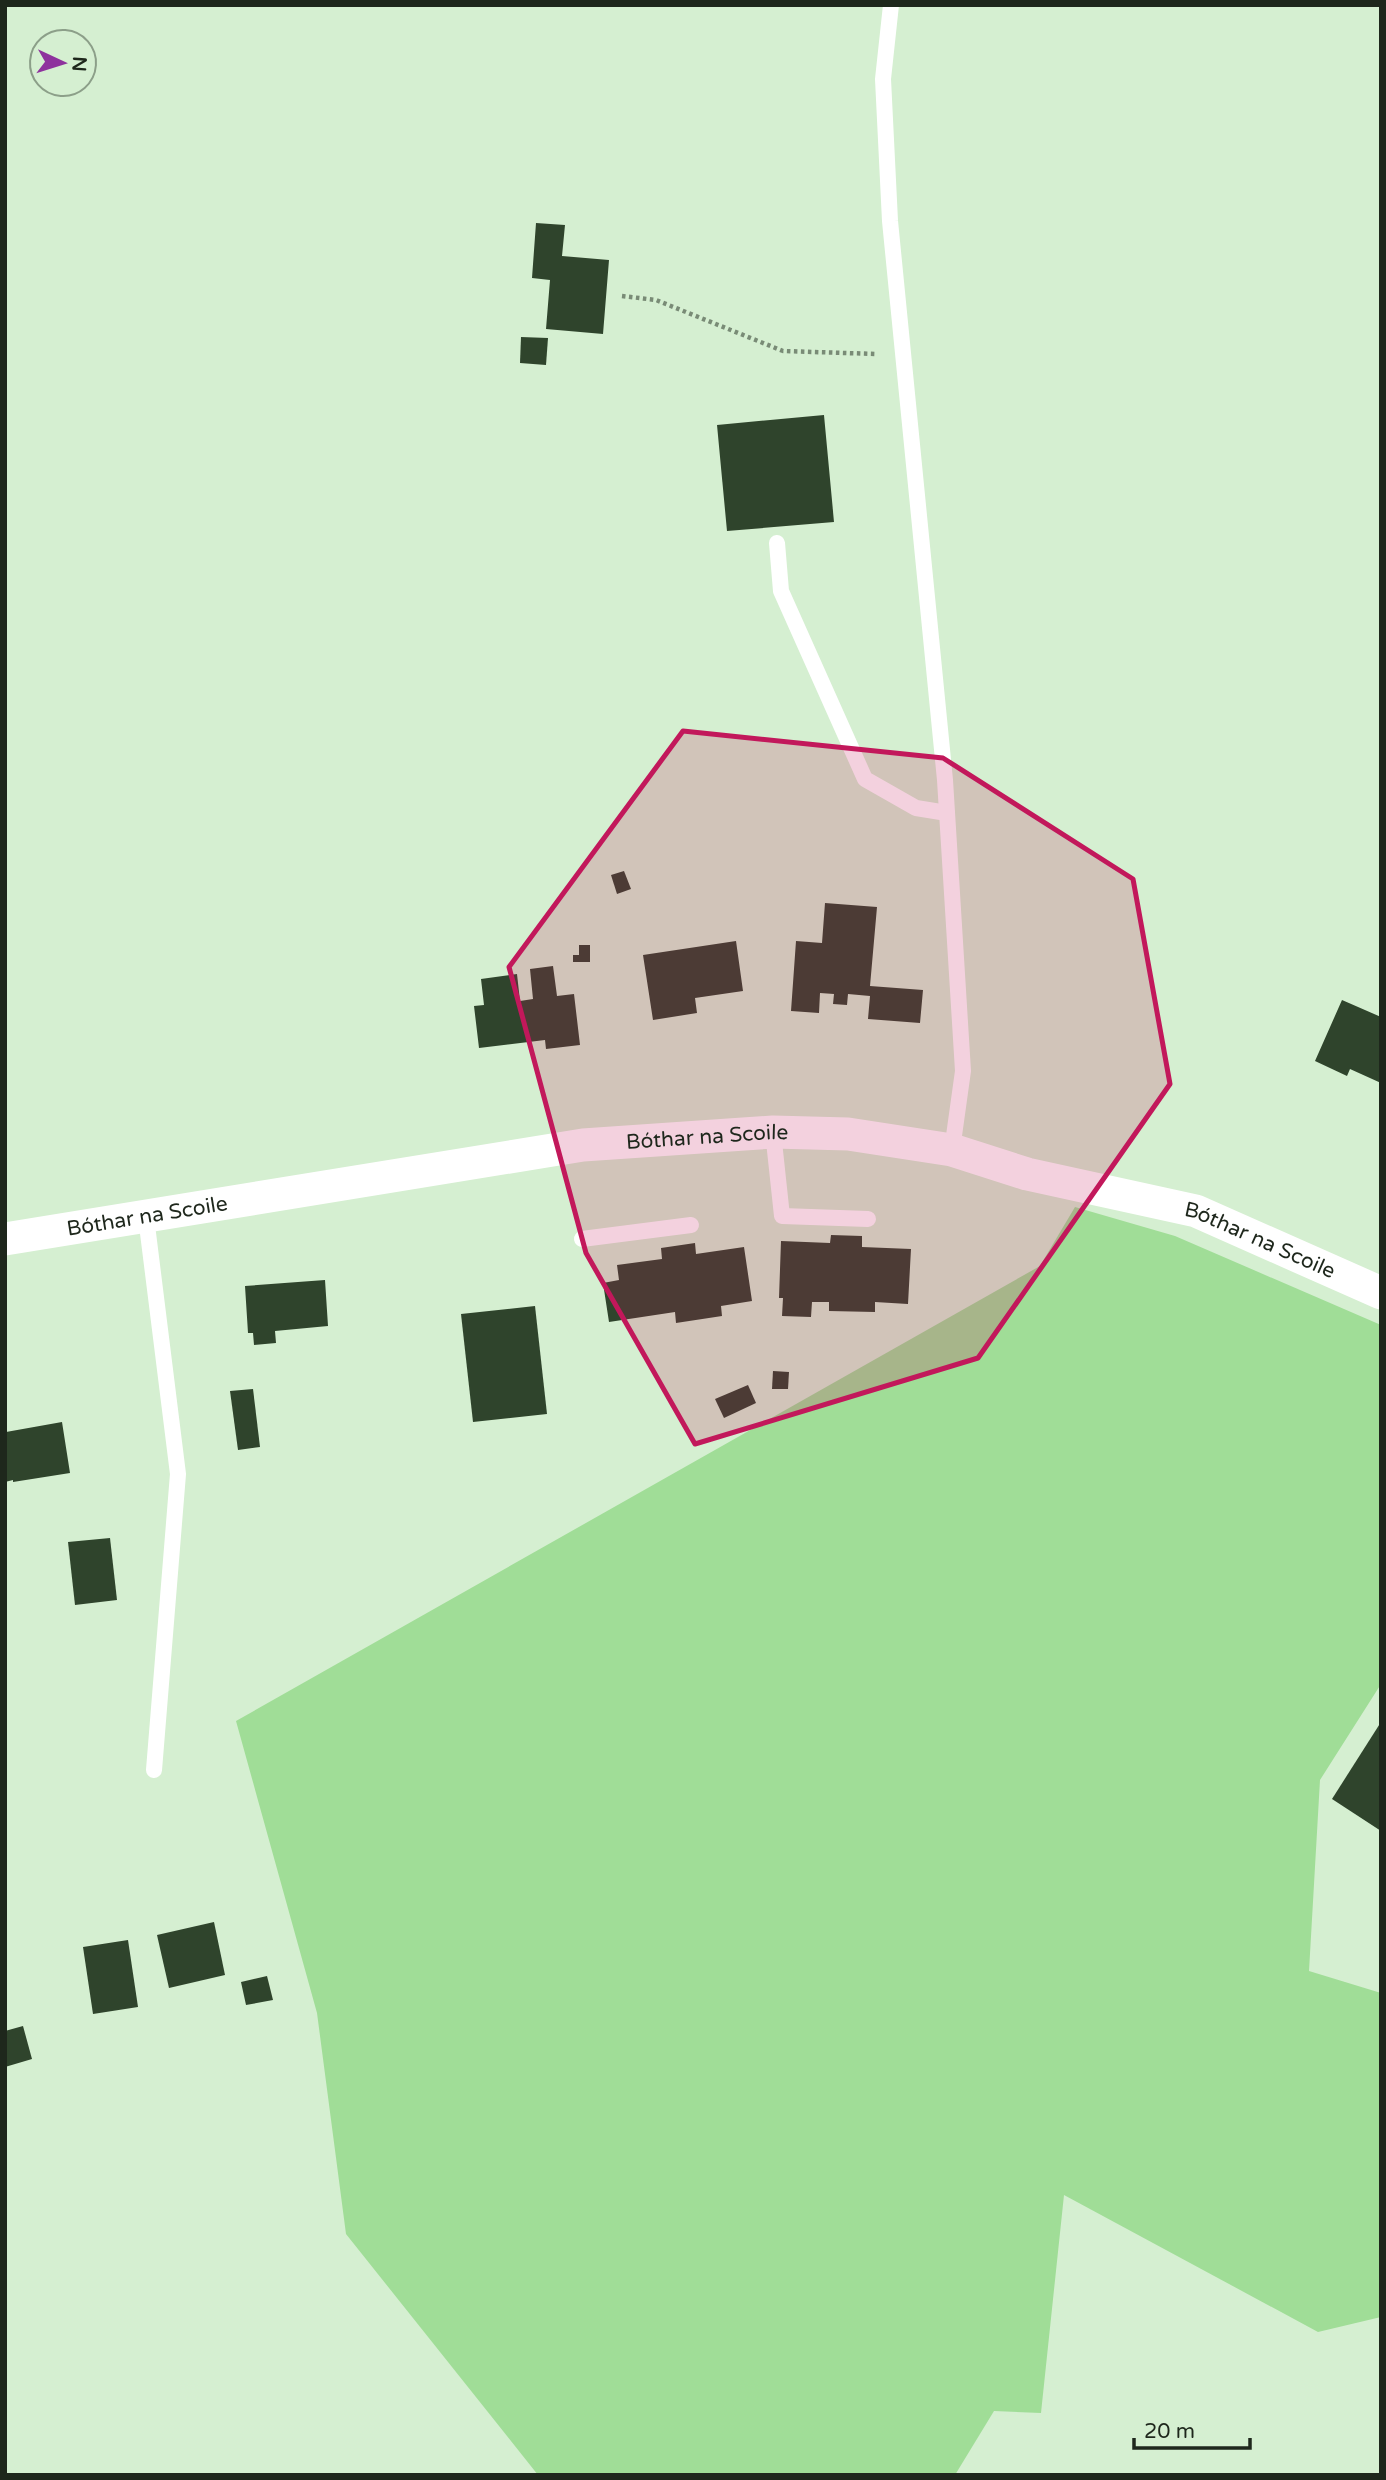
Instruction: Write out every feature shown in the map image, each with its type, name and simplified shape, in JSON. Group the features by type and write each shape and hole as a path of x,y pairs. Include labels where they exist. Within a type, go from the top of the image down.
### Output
{"street":[{"name":"Bóthar na Scoile","path":"10,1238 583,1145 773,1132 848,1134 952,1150 1027,1174 1196,1211 1381,1293"}],"lane":[{"path":"891,5 883,79 890,221 947,813 963,1071 952,1150"},
{"path":"777,543 781,591 865,779 916,808 947,813"},
{"path":"773,1132 782,1216 868,1219"},
{"path":"146,1217 178,1474 154,1770"},
{"path":"582,1239 691,1225"}],"path":[{"path":"622,296 656,300 783,351 903,355"}],"highlighted area":[{"path":"683,731 943,758 1133,879 1170,1084 978,1358 695,1444 586,1253 509,967"}],"green space":[{"path":"1075,1207 1175,1236 1381,1325 1381,1684 1320,1780 1309,1971 1381,1993 1381,2317 1318,2332 1064,2195 1041,2413 994,2411 955,2475 538,2475 346,2234 317,2013 236,1721 1040,1266"}],"building":[{"path":"536,223 565,225 562,256 609,260 603,334 546,329 550,280 532,278"},
{"path":"521,337 548,338 546,365 520,363"},
{"path":"824,415 834,522 727,531 717,425"},
{"path":"624,871 631,889 617,894 611,875"},
{"path":"825,903 877,907 870,986 923,990 920,1023 868,1019 870,996 848,994 847,1005 833,1004 834,994 820,993 819,1013 791,1011 796,941 822,943"},
{"path":"736,941 743,991 695,998 697,1013 653,1020 643,955"},
{"path":"579,945 590,945 590,962 573,962 573,955 579,955"},
{"path":"553,966 557,996 574,994 580,1045 546,1049 545,1040 479,1048 474,1006 484,1005 481,979 517,974 520,1001 533,999 530,969"},
{"path":"1342,1000 1381,1017 1381,1083 1350,1069 1347,1076 1315,1061"},
{"path":"831,1235 862,1236 862,1247 911,1249 908,1304 875,1302 875,1312 829,1311 829,1302 812,1302 811,1317 782,1316 783,1298 779,1298 781,1241 830,1243"},
{"path":"695,1243 696,1254 744,1247 752,1301 721,1306 722,1316 676,1323 675,1312 609,1322 603,1283 619,1280 617,1265 662,1259 661,1248"},
{"path":"325,1280 328,1326 275,1331 276,1343 254,1345 253,1333 248,1333 245,1286"},
{"path":"535,1306 547,1414 473,1422 461,1314"},
{"path":"773,1371 789,1372 788,1389 772,1389"},
{"path":"748,1385 756,1403 724,1418 715,1399"},
{"path":"253,1389 260,1447 238,1450 230,1391"},
{"path":"62,1422 70,1473 5,1482 6,1432"},
{"path":"110,1538 117,1600 75,1605 68,1542"},
{"path":"1381,1722 1381,1831 1332,1799"},
{"path":"214,1922 225,1975 169,1988 157,1935"},
{"path":"128,1940 138,2007 93,2014 83,1947"},
{"path":"267,1976 273,2000 246,2005 241,1982"},
{"path":"23,2026 32,2059 5,2067 5,2031"}]}
